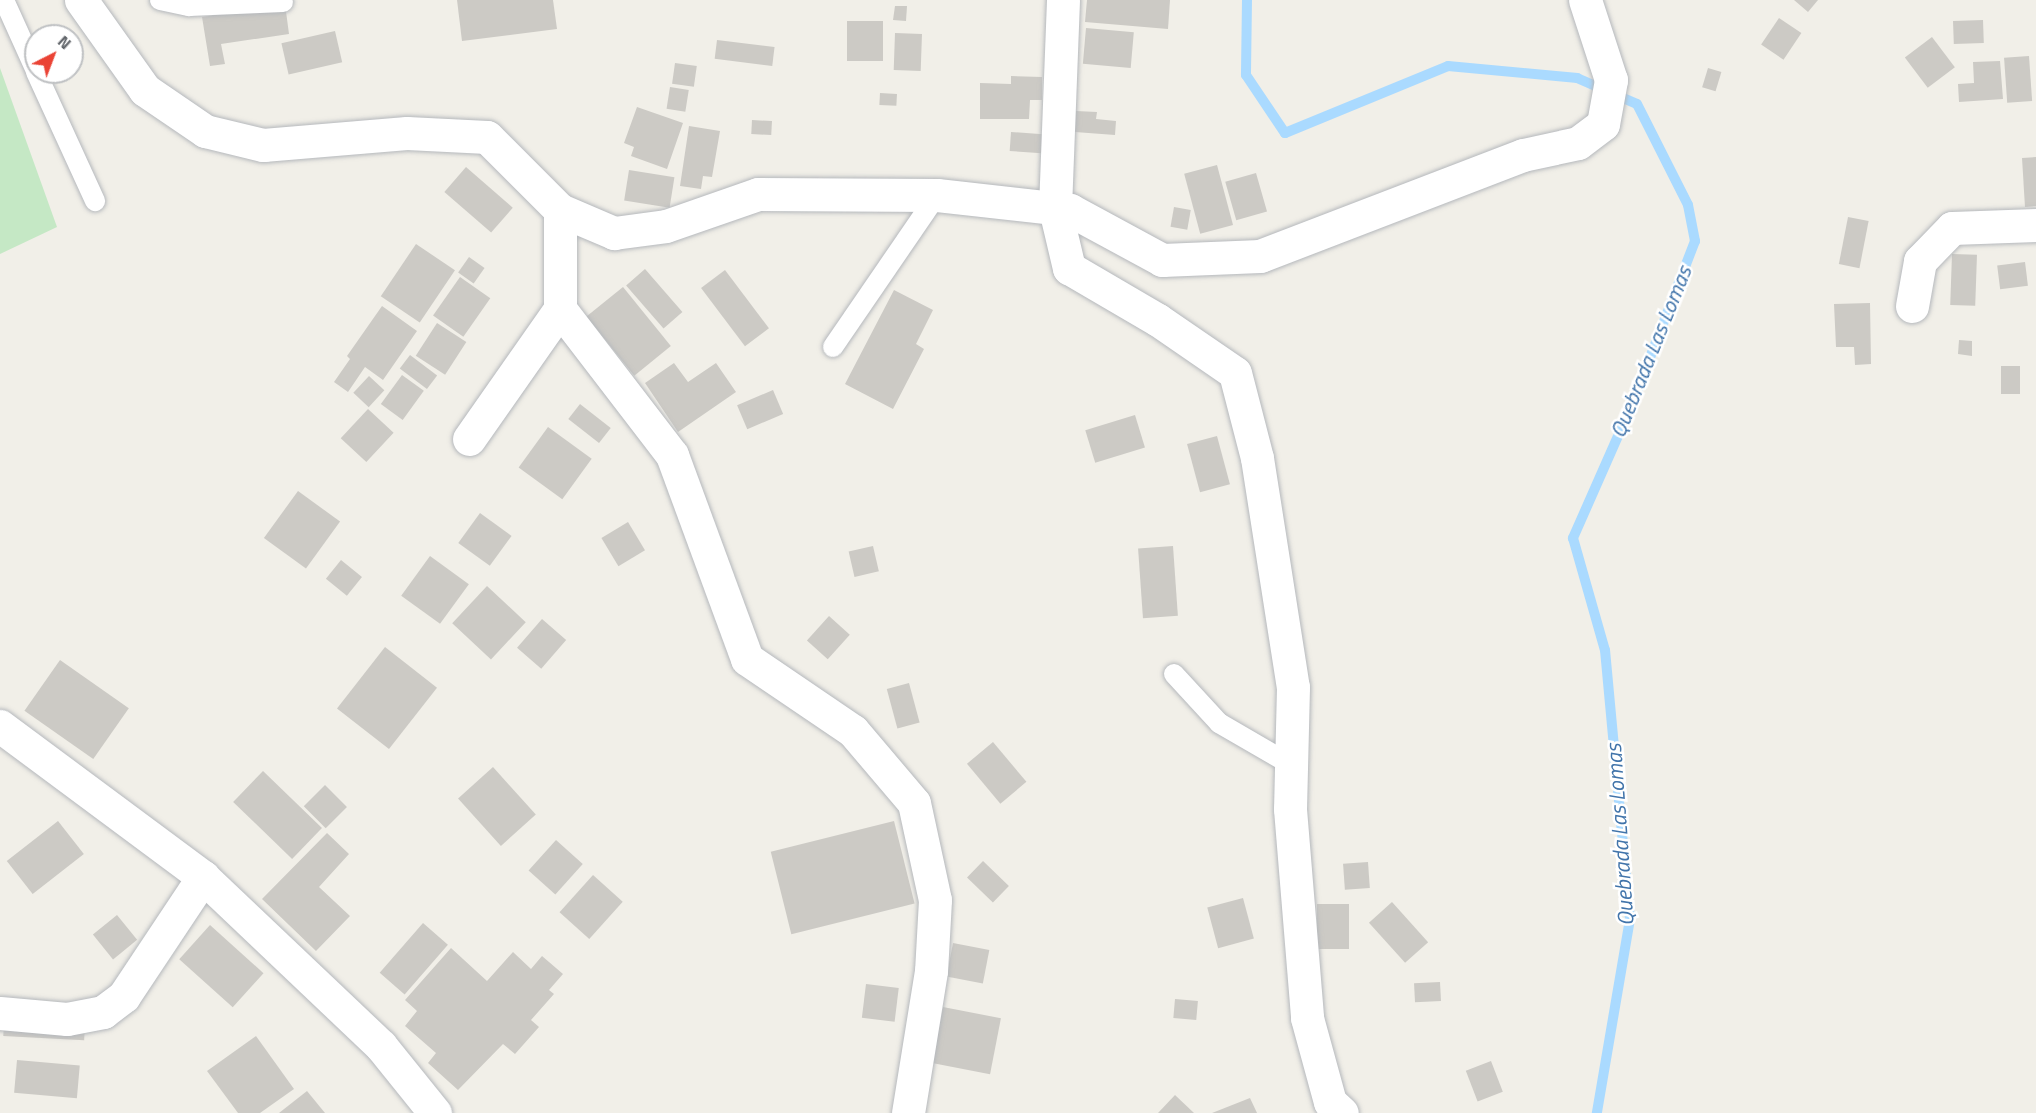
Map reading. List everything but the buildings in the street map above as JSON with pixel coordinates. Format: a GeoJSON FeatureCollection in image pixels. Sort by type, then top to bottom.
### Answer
{"type":"FeatureCollection","features":[{"type":"Feature","properties":{"kind":"street"},"geometry":{"type":"LineString","coordinates":[[81,0],[145,90],[205,131],[263,145],[407,133],[487,137],[560,210],[614,233],[666,226],[758,194],[937,195],[1070,210],[1162,260],[1260,256],[1522,155],[1578,143],[1603,124],[1611,80],[1585,0]]}},
{"type":"Feature","properties":{"kind":"street"},"geometry":{"type":"LineString","coordinates":[[1063,0],[1055,208],[1069,268],[1158,320],[1234,373],[1257,458],[1293,687],[1288,763],[1307,1018],[1330,1102],[1342,1113]]}},
{"type":"Feature","properties":{"kind":"street"},"geometry":{"type":"LineString","coordinates":[[469,439],[560,309],[560,210]]}},
{"type":"Feature","properties":{"kind":"street"},"geometry":{"type":"LineString","coordinates":[[1912,306],[1920,261],[1952,228],[2036,225]]}},
{"type":"Feature","properties":{"kind":"street"},"geometry":{"type":"LineString","coordinates":[[560,309],[672,455],[747,659],[853,731],[914,803],[935,900],[931,971],[908,1113]]}},
{"type":"Feature","properties":{"kind":"street"},"geometry":{"type":"LineString","coordinates":[[0,726],[203,877],[381,1046],[435,1113]]}},
{"type":"Feature","properties":{"kind":"street"},"geometry":{"type":"LineString","coordinates":[[0,1013],[68,1019],[103,1012],[124,996],[203,877]]}},
{"type":"Feature","properties":{"kind":"lane"},"geometry":{"type":"LineString","coordinates":[[4,0],[24,45]]}},
{"type":"Feature","properties":{"kind":"lane"},"geometry":{"type":"LineString","coordinates":[[160,0],[189,6],[283,2]]}},
{"type":"Feature","properties":{"kind":"lane"},"geometry":{"type":"LineString","coordinates":[[41,84],[95,201]]}},
{"type":"Feature","properties":{"kind":"lane"},"geometry":{"type":"LineString","coordinates":[[833,347],[937,195]]}},
{"type":"Feature","properties":{"kind":"lane"},"geometry":{"type":"LineString","coordinates":[[1174,674],[1219,723],[1288,763]]}},
{"type":"Feature","properties":{"kind":"green space"},"geometry":{"type":"Polygon","coordinates":[[[0,68],[57,227],[0,254],[0,68]]]}},
{"type":"Feature","properties":{"kind":"waterway","name":"Quebrada Las Lomas"},"geometry":{"type":"LineString","coordinates":[[1247,0],[1246,75],[1285,133],[1448,66],[1577,78],[1637,104],[1688,205],[1695,241],[1633,402],[1573,538],[1605,650],[1630,919],[1597,1113]]}}]}
